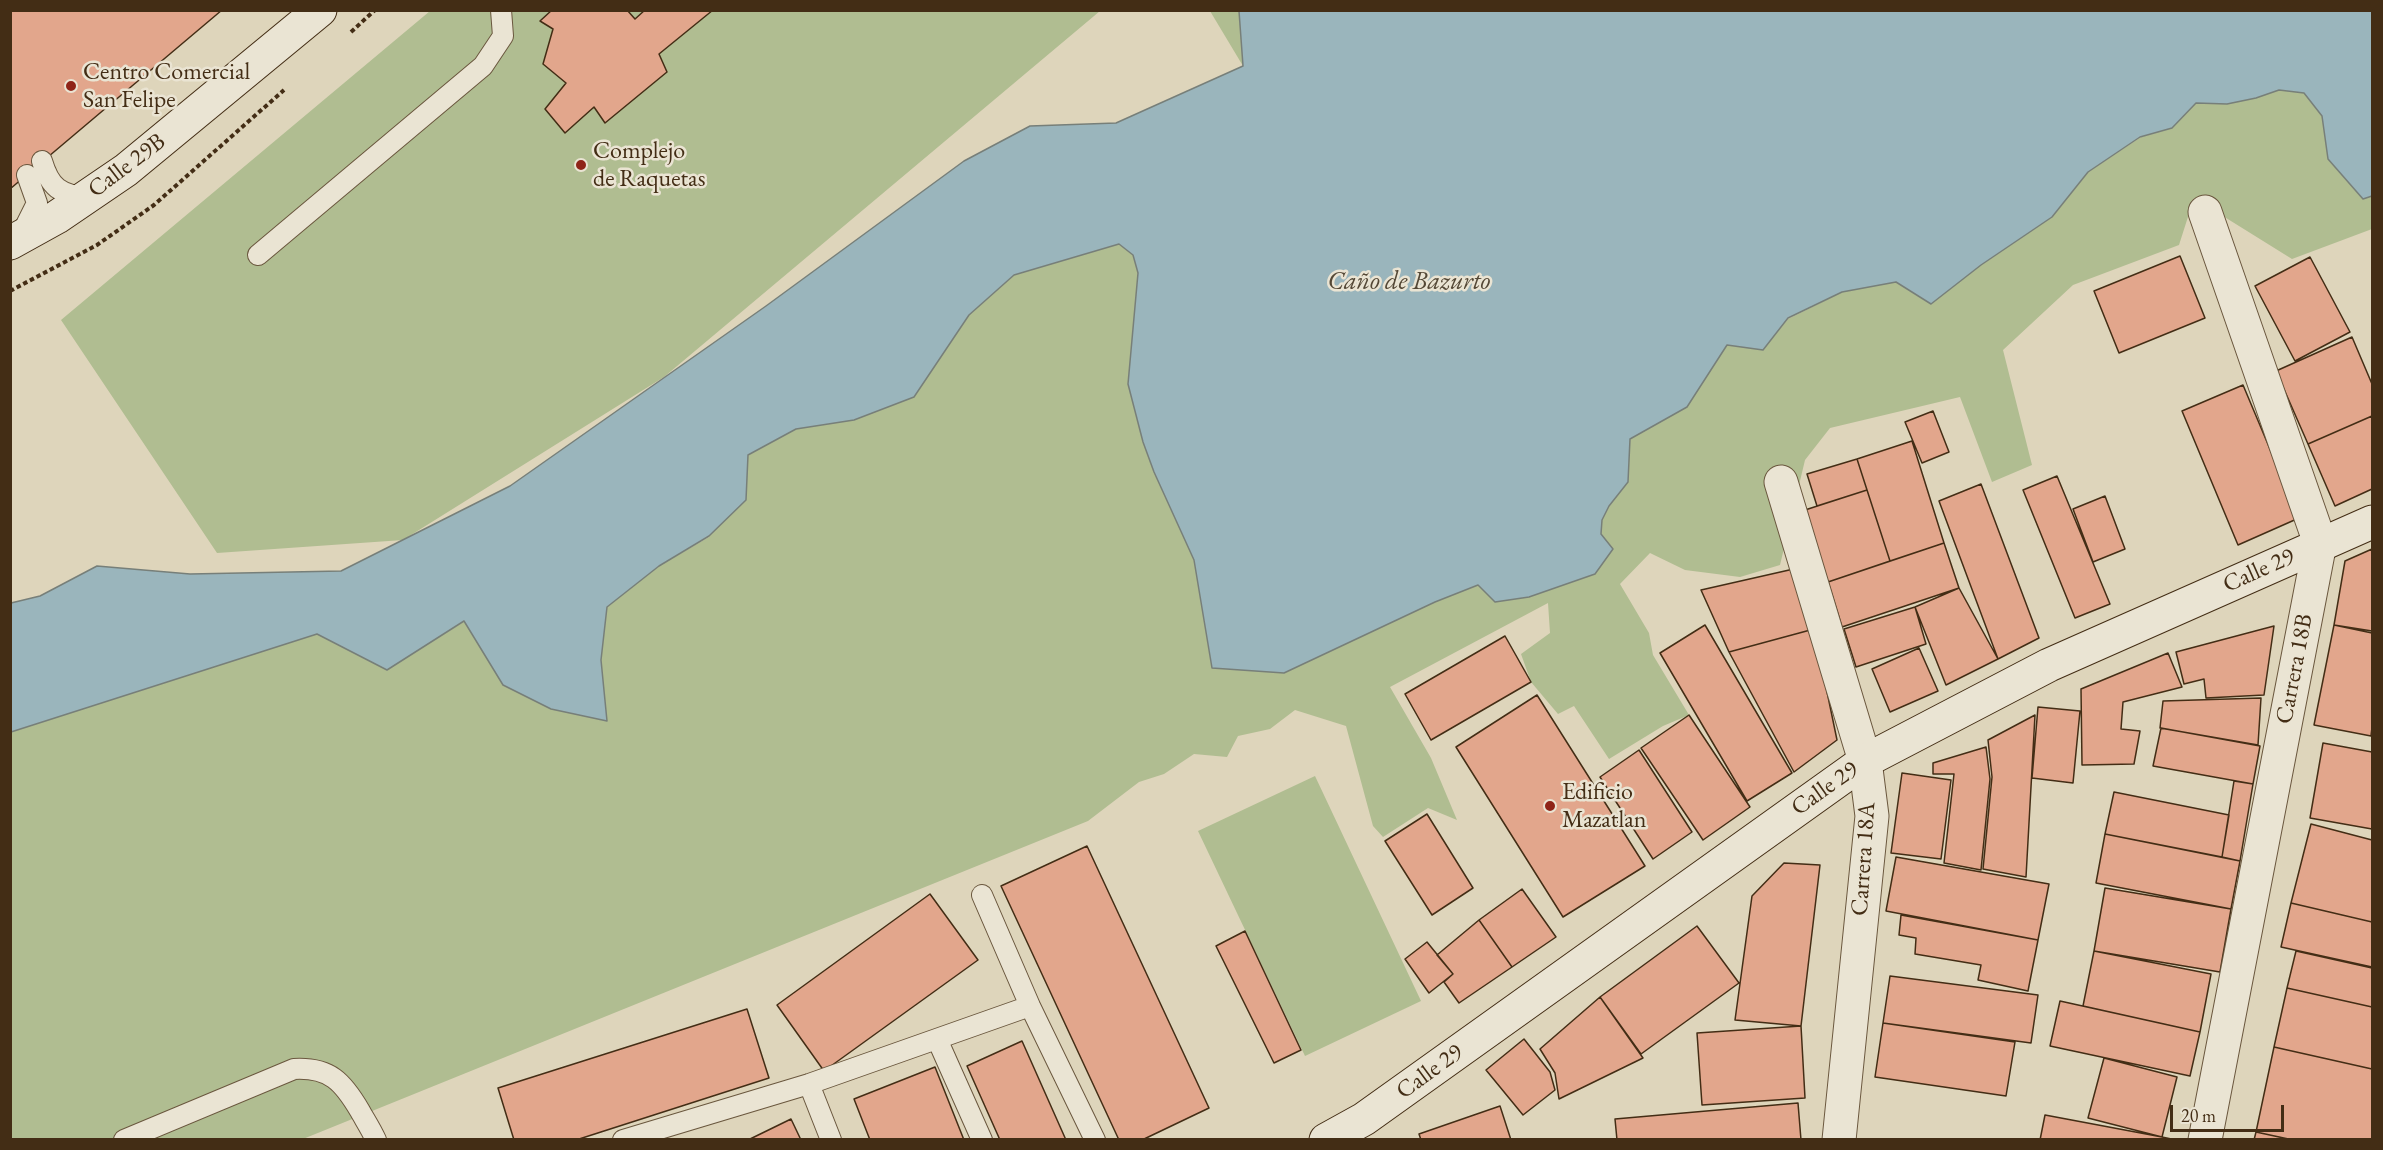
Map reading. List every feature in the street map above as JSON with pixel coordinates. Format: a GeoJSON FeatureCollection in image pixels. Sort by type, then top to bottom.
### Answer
{"type":"FeatureCollection","features":[{"type":"Feature","properties":{"kind":"street","name":"Calle 29B"},"geometry":{"type":"LineString","coordinates":[[15,240],[87,198],[126,170],[320,10]]}},
{"type":"Feature","properties":{"kind":"street"},"geometry":{"type":"LineString","coordinates":[[2205,212],[2320,543]]}},
{"type":"Feature","properties":{"kind":"street","name":"Carrera 18A"},"geometry":{"type":"LineString","coordinates":[[1781,482],[1865,761],[1872,816],[1839,1140]]}},
{"type":"Feature","properties":{"kind":"street","name":"Calle 29"},"geometry":{"type":"LineString","coordinates":[[1326,1140],[1364,1119],[1865,761],[2049,665],[2320,543],[2373,522]]}},
{"type":"Feature","properties":{"kind":"street","name":"Carrera 18B"},"geometry":{"type":"LineString","coordinates":[[2205,1140],[2320,543]]}},
{"type":"Feature","properties":{"kind":"lane"},"geometry":{"type":"LineString","coordinates":[[258,255],[483,66],[503,36],[501,10]]}},
{"type":"Feature","properties":{"kind":"lane"},"geometry":{"type":"LineString","coordinates":[[42,162],[47,177],[59,191],[69,196],[87,198]]}},
{"type":"Feature","properties":{"kind":"lane"},"geometry":{"type":"LineString","coordinates":[[15,240],[37,203],[27,175]]}},
{"type":"Feature","properties":{"kind":"lane"},"geometry":{"type":"LineString","coordinates":[[982,895],[1030,1006],[1095,1140]]}},
{"type":"Feature","properties":{"kind":"lane"},"geometry":{"type":"LineString","coordinates":[[623,1140],[809,1084],[1030,1006]]}},
{"type":"Feature","properties":{"kind":"lane"},"geometry":{"type":"LineString","coordinates":[[937,1039],[982,1140]]}},
{"type":"Feature","properties":{"kind":"lane"},"geometry":{"type":"LineString","coordinates":[[124,1140],[294,1069],[308,1068],[322,1071],[345,1086],[376,1140]]}},
{"type":"Feature","properties":{"kind":"lane"},"geometry":{"type":"LineString","coordinates":[[809,1084],[831,1140]]}},
{"type":"Feature","properties":{"kind":"green space","name":"Complejo de Raquetas"},"geometry":{"type":"Polygon","coordinates":[[[430,11],[1100,11],[664,377],[403,540],[217,553],[61,320],[430,11]]]}},
{"type":"Feature","properties":{"kind":"green space"},"geometry":{"type":"Polygon","coordinates":[[[1210,11],[1239,11],[1243,66],[1210,11]]]}},
{"type":"Feature","properties":{"kind":"green space"},"geometry":{"type":"Polygon","coordinates":[[[2279,90],[2304,93],[2322,116],[2328,159],[2363,199],[2372,196],[2372,229],[2292,259],[2194,198],[2179,245],[2073,285],[2003,350],[2032,465],[1992,482],[1960,397],[1830,428],[1805,460],[1780,565],[1740,577],[1685,570],[1650,553],[1620,584],[1649,633],[1653,655],[1689,715],[1663,726],[1609,759],[1574,706],[1558,714],[1531,682],[1521,654],[1550,633],[1548,603],[1390,687],[1431,758],[1457,820],[1428,808],[1383,837],[1373,826],[1346,726],[1295,710],[1270,729],[1238,736],[1227,757],[1194,754],[1164,774],[1139,782],[1088,821],[303,1139],[11,1139],[10,732],[317,634],[387,669],[465,621],[504,685],[607,721],[601,660],[607,607],[659,566],[709,537],[748,455],[796,429],[854,420],[914,397],[969,315],[1014,275],[1119,244],[1133,255],[1138,273],[1128,384],[1143,442],[1154,472],[1194,559],[1212,668],[1435,602],[1478,585],[1495,602],[1529,597],[1601,534],[1602,520],[1609,506],[1628,482],[1630,439],[1686,407],[1727,345],[1763,350],[1788,319],[1842,292],[1896,282],[1931,304],[1981,265],[2052,217],[2088,172],[2141,137],[2172,128],[2196,103],[2238,101],[2279,90]]]}},
{"type":"Feature","properties":{"kind":"green space"},"geometry":{"type":"Polygon","coordinates":[[[1315,776],[1421,1001],[1305,1056],[1198,831],[1315,776]]]}},
{"type":"Feature","properties":{"kind":"water","name":"Caño de Bazurto"},"geometry":{"type":"Polygon","coordinates":[[[1239,11],[2372,11],[2372,196],[2363,199],[2328,159],[2322,116],[2304,93],[2279,90],[2227,104],[2196,103],[2172,128],[2140,137],[2088,172],[2052,217],[1981,265],[1931,304],[1896,282],[1842,292],[1788,318],[1763,350],[1727,345],[1687,407],[1630,439],[1628,482],[1609,506],[1602,520],[1601,534],[1613,549],[1595,574],[1529,597],[1495,602],[1478,585],[1435,602],[1284,673],[1212,668],[1194,560],[1154,472],[1143,442],[1128,384],[1138,273],[1133,255],[1119,244],[1014,275],[969,315],[914,397],[854,420],[796,429],[748,455],[746,500],[709,536],[659,566],[607,607],[601,660],[607,721],[551,709],[503,685],[464,621],[387,670],[317,634],[11,732],[11,603],[40,596],[97,566],[190,574],[341,571],[510,486],[766,306],[964,161],[1030,126],[1116,123],[1243,66],[1239,11]]]}},
{"type":"Feature","properties":{"kind":"building","name":"Centro Comercial San Felipe"},"geometry":{"type":"Polygon","coordinates":[[[10,10],[222,10],[10,189],[10,10]]]}},
{"type":"Feature","properties":{"kind":"building"},"geometry":{"type":"Polygon","coordinates":[[[552,10],[627,10],[635,19],[645,10],[713,10],[659,54],[667,72],[605,123],[594,107],[565,133],[545,109],[566,83],[543,64],[553,29],[540,21],[552,10]]]}},
{"type":"Feature","properties":{"kind":"building"},"geometry":{"type":"Polygon","coordinates":[[[2180,256],[2205,318],[2119,353],[2094,291],[2180,256]]]}},
{"type":"Feature","properties":{"kind":"building"},"geometry":{"type":"Polygon","coordinates":[[[2310,257],[2350,332],[2295,361],[2255,286],[2310,257]]]}},
{"type":"Feature","properties":{"kind":"building"},"geometry":{"type":"Polygon","coordinates":[[[2352,337],[2372,384],[2372,416],[2308,444],[2276,371],[2352,337]]]}},
{"type":"Feature","properties":{"kind":"building"},"geometry":{"type":"Polygon","coordinates":[[[2243,385],[2299,518],[2238,545],[2182,411],[2243,385]]]}},
{"type":"Feature","properties":{"kind":"building"},"geometry":{"type":"Polygon","coordinates":[[[1933,411],[1949,452],[1922,463],[1905,422],[1933,411]]]}},
{"type":"Feature","properties":{"kind":"building"},"geometry":{"type":"Polygon","coordinates":[[[2372,416],[2372,489],[2335,506],[2308,444],[2372,416]]]}},
{"type":"Feature","properties":{"kind":"building"},"geometry":{"type":"Polygon","coordinates":[[[1912,441],[1944,543],[1890,561],[1857,459],[1912,441]]]}},
{"type":"Feature","properties":{"kind":"building"},"geometry":{"type":"Polygon","coordinates":[[[1857,459],[1867,490],[1817,506],[1807,474],[1857,459]]]}},
{"type":"Feature","properties":{"kind":"building"},"geometry":{"type":"Polygon","coordinates":[[[2057,476],[2110,604],[2075,618],[2023,490],[2057,476]]]}},
{"type":"Feature","properties":{"kind":"building"},"geometry":{"type":"Polygon","coordinates":[[[1981,484],[2039,638],[1998,659],[1939,501],[1981,484]]]}},
{"type":"Feature","properties":{"kind":"building"},"geometry":{"type":"Polygon","coordinates":[[[1867,490],[1890,561],[1828,582],[1805,510],[1867,490]]]}},
{"type":"Feature","properties":{"kind":"building"},"geometry":{"type":"Polygon","coordinates":[[[2105,496],[2125,549],[2093,562],[2073,509],[2105,496]]]}},
{"type":"Feature","properties":{"kind":"building"},"geometry":{"type":"Polygon","coordinates":[[[1944,543],[1959,588],[1842,627],[1828,582],[1944,543]]]}},
{"type":"Feature","properties":{"kind":"building"},"geometry":{"type":"Polygon","coordinates":[[[2372,549],[2372,631],[2334,625],[2345,561],[2372,549]]]}},
{"type":"Feature","properties":{"kind":"building"},"geometry":{"type":"Polygon","coordinates":[[[1798,568],[1814,629],[1729,652],[1701,590],[1798,568]]]}},
{"type":"Feature","properties":{"kind":"building"},"geometry":{"type":"Polygon","coordinates":[[[1959,588],[1998,659],[1946,685],[1915,607],[1959,588]]]}},
{"type":"Feature","properties":{"kind":"building"},"geometry":{"type":"Polygon","coordinates":[[[1915,607],[1926,644],[1856,667],[1844,629],[1915,607]]]}},
{"type":"Feature","properties":{"kind":"building"},"geometry":{"type":"Polygon","coordinates":[[[1705,625],[1792,773],[1747,801],[1660,653],[1705,625]]]}},
{"type":"Feature","properties":{"kind":"building"},"geometry":{"type":"Polygon","coordinates":[[[2334,625],[2372,633],[2371,736],[2314,725],[2334,625]]]}},
{"type":"Feature","properties":{"kind":"building"},"geometry":{"type":"Polygon","coordinates":[[[2274,626],[2264,695],[2206,698],[2204,679],[2184,684],[2176,652],[2274,626]]]}},
{"type":"Feature","properties":{"kind":"building"},"geometry":{"type":"Polygon","coordinates":[[[1814,629],[1837,740],[1794,772],[1729,652],[1814,629]]]}},
{"type":"Feature","properties":{"kind":"building"},"geometry":{"type":"Polygon","coordinates":[[[1505,636],[1531,682],[1431,740],[1405,694],[1505,636]]]}},
{"type":"Feature","properties":{"kind":"building"},"geometry":{"type":"Polygon","coordinates":[[[1919,648],[1938,691],[1890,712],[1872,669],[1919,648]]]}},
{"type":"Feature","properties":{"kind":"building"},"geometry":{"type":"Polygon","coordinates":[[[2168,653],[2182,687],[2123,702],[2121,729],[2140,731],[2134,764],[2082,765],[2081,689],[2168,653]]]}},
{"type":"Feature","properties":{"kind":"building","name":"Edificio Mazatlan"},"geometry":{"type":"Polygon","coordinates":[[[1537,695],[1645,866],[1563,917],[1456,747],[1537,695]]]}},
{"type":"Feature","properties":{"kind":"building"},"geometry":{"type":"Polygon","coordinates":[[[2261,698],[2258,745],[2160,728],[2163,701],[2261,698]]]}},
{"type":"Feature","properties":{"kind":"building"},"geometry":{"type":"Polygon","coordinates":[[[2038,707],[2080,711],[2073,783],[2032,778],[2038,707]]]}},
{"type":"Feature","properties":{"kind":"building"},"geometry":{"type":"Polygon","coordinates":[[[1689,715],[1750,807],[1703,840],[1641,748],[1689,715]]]}},
{"type":"Feature","properties":{"kind":"building"},"geometry":{"type":"Polygon","coordinates":[[[2035,715],[2026,877],[1983,869],[1992,777],[1988,740],[2035,715]]]}},
{"type":"Feature","properties":{"kind":"building"},"geometry":{"type":"Polygon","coordinates":[[[2161,728],[2260,746],[2253,784],[2153,766],[2161,728]]]}},
{"type":"Feature","properties":{"kind":"building"},"geometry":{"type":"Polygon","coordinates":[[[2323,743],[2372,752],[2372,829],[2310,818],[2323,743]]]}},
{"type":"Feature","properties":{"kind":"building"},"geometry":{"type":"Polygon","coordinates":[[[1986,747],[1990,779],[1981,870],[1944,863],[1954,774],[1933,774],[1933,763],[1986,747]]]}},
{"type":"Feature","properties":{"kind":"building"},"geometry":{"type":"Polygon","coordinates":[[[1639,750],[1692,832],[1653,859],[1600,777],[1639,750]]]}},
{"type":"Feature","properties":{"kind":"building"},"geometry":{"type":"Polygon","coordinates":[[[1902,773],[1951,780],[1941,859],[1891,853],[1902,773]]]}},
{"type":"Feature","properties":{"kind":"building"},"geometry":{"type":"Polygon","coordinates":[[[2234,781],[2253,784],[2240,861],[2222,857],[2234,781]]]}},
{"type":"Feature","properties":{"kind":"building"},"geometry":{"type":"Polygon","coordinates":[[[2114,792],[2229,815],[2222,857],[2105,834],[2114,792]]]}},
{"type":"Feature","properties":{"kind":"building"},"geometry":{"type":"Polygon","coordinates":[[[1427,814],[1473,888],[1432,915],[1385,841],[1427,814]]]}},
{"type":"Feature","properties":{"kind":"building"},"geometry":{"type":"Polygon","coordinates":[[[2311,824],[2372,840],[2372,922],[2291,903],[2311,824]]]}},
{"type":"Feature","properties":{"kind":"building"},"geometry":{"type":"Polygon","coordinates":[[[2105,834],[2240,861],[2231,909],[2096,883],[2105,834]]]}},
{"type":"Feature","properties":{"kind":"building"},"geometry":{"type":"Polygon","coordinates":[[[1087,846],[1209,1108],[1142,1140],[1119,1140],[1001,886],[1087,846]]]}},
{"type":"Feature","properties":{"kind":"building"},"geometry":{"type":"Polygon","coordinates":[[[1896,857],[2049,884],[2038,940],[1886,911],[1896,857]]]}},
{"type":"Feature","properties":{"kind":"building"},"geometry":{"type":"Polygon","coordinates":[[[1784,863],[1820,865],[1801,1026],[1735,1020],[1752,896],[1784,863]]]}},
{"type":"Feature","properties":{"kind":"building"},"geometry":{"type":"Polygon","coordinates":[[[2105,888],[2231,909],[2220,972],[2094,951],[2105,888]]]}},
{"type":"Feature","properties":{"kind":"building"},"geometry":{"type":"Polygon","coordinates":[[[1522,889],[1556,937],[1512,967],[1479,920],[1522,889]]]}},
{"type":"Feature","properties":{"kind":"building"},"geometry":{"type":"Polygon","coordinates":[[[930,894],[978,960],[824,1071],[777,1005],[930,894]]]}},
{"type":"Feature","properties":{"kind":"building"},"geometry":{"type":"Polygon","coordinates":[[[2291,903],[2372,922],[2372,967],[2281,947],[2291,903]]]}},
{"type":"Feature","properties":{"kind":"building"},"geometry":{"type":"Polygon","coordinates":[[[1901,915],[2038,940],[2028,991],[1978,980],[1981,965],[1915,954],[1916,938],[1899,935],[1901,915]]]}},
{"type":"Feature","properties":{"kind":"building"},"geometry":{"type":"Polygon","coordinates":[[[1479,920],[1512,967],[1459,1003],[1444,982],[1453,974],[1437,955],[1479,920]]]}},
{"type":"Feature","properties":{"kind":"building"},"geometry":{"type":"Polygon","coordinates":[[[1697,926],[1739,983],[1641,1054],[1600,997],[1697,926]]]}},
{"type":"Feature","properties":{"kind":"building"},"geometry":{"type":"Polygon","coordinates":[[[1245,931],[1301,1050],[1274,1063],[1216,946],[1245,931]]]}},
{"type":"Feature","properties":{"kind":"building"},"geometry":{"type":"Polygon","coordinates":[[[1427,942],[1453,974],[1429,993],[1405,959],[1427,942]]]}},
{"type":"Feature","properties":{"kind":"building"},"geometry":{"type":"Polygon","coordinates":[[[2094,951],[2211,974],[2200,1032],[2083,1006],[2094,951]]]}},
{"type":"Feature","properties":{"kind":"building"},"geometry":{"type":"Polygon","coordinates":[[[2296,951],[2372,968],[2372,1007],[2287,988],[2296,951]]]}},
{"type":"Feature","properties":{"kind":"building"},"geometry":{"type":"Polygon","coordinates":[[[1890,976],[2038,995],[2031,1043],[1883,1023],[1890,976]]]}},
{"type":"Feature","properties":{"kind":"building"},"geometry":{"type":"Polygon","coordinates":[[[2287,988],[2372,1007],[2372,1069],[2274,1047],[2287,988]]]}},
{"type":"Feature","properties":{"kind":"building"},"geometry":{"type":"Polygon","coordinates":[[[1600,997],[1643,1058],[1559,1099],[1555,1073],[1540,1049],[1600,997]]]}},
{"type":"Feature","properties":{"kind":"building"},"geometry":{"type":"Polygon","coordinates":[[[2060,1001],[2200,1032],[2190,1076],[2050,1046],[2060,1001]]]}},
{"type":"Feature","properties":{"kind":"building"},"geometry":{"type":"Polygon","coordinates":[[[747,1009],[769,1078],[576,1140],[514,1140],[498,1088],[747,1009]]]}},
{"type":"Feature","properties":{"kind":"building"},"geometry":{"type":"Polygon","coordinates":[[[1883,1023],[2015,1042],[2006,1096],[1875,1077],[1883,1023]]]}},
{"type":"Feature","properties":{"kind":"building"},"geometry":{"type":"Polygon","coordinates":[[[1801,1026],[1805,1098],[1702,1105],[1697,1033],[1801,1026]]]}},
{"type":"Feature","properties":{"kind":"building"},"geometry":{"type":"Polygon","coordinates":[[[1524,1039],[1550,1072],[1555,1090],[1523,1115],[1486,1070],[1524,1039]]]}},
{"type":"Feature","properties":{"kind":"building"},"geometry":{"type":"Polygon","coordinates":[[[1022,1041],[1066,1140],[1000,1140],[967,1066],[1022,1041]]]}},
{"type":"Feature","properties":{"kind":"building"},"geometry":{"type":"Polygon","coordinates":[[[2274,1047],[2372,1069],[2372,1140],[2293,1140],[2256,1132],[2274,1047]]]}},
{"type":"Feature","properties":{"kind":"building"},"geometry":{"type":"Polygon","coordinates":[[[2104,1058],[2177,1077],[2162,1137],[2088,1118],[2104,1058]]]}},
{"type":"Feature","properties":{"kind":"building"},"geometry":{"type":"Polygon","coordinates":[[[935,1067],[964,1140],[870,1140],[854,1099],[935,1067]]]}},
{"type":"Feature","properties":{"kind":"building"},"geometry":{"type":"Polygon","coordinates":[[[1798,1103],[1801,1140],[1617,1140],[1615,1119],[1798,1103]]]}},
{"type":"Feature","properties":{"kind":"building"},"geometry":{"type":"Polygon","coordinates":[[[1500,1106],[1511,1140],[1421,1140],[1419,1134],[1500,1106]]]}},
{"type":"Feature","properties":{"kind":"building"},"geometry":{"type":"Polygon","coordinates":[[[2045,1115],[2162,1137],[2176,1140],[2040,1140],[2045,1115]]]}},
{"type":"Feature","properties":{"kind":"building"},"geometry":{"type":"Polygon","coordinates":[[[791,1119],[801,1140],[748,1140],[791,1119]]]}},
{"type":"Feature","properties":{"kind":"building"},"geometry":{"type":"Polygon","coordinates":[[[2256,1132],[2293,1140],[2254,1140],[2256,1132]]]}},
{"type":"Feature","properties":{"kind":"place","name":"Centro Comercial San Felipe"},"geometry":{"type":"Point","coordinates":[71,86]}},
{"type":"Feature","properties":{"kind":"place","name":"Complejo de Raquetas"},"geometry":{"type":"Point","coordinates":[581,165]}},
{"type":"Feature","properties":{"kind":"place","name":"Edificio Mazatlan"},"geometry":{"type":"Point","coordinates":[1550,806]}}]}
